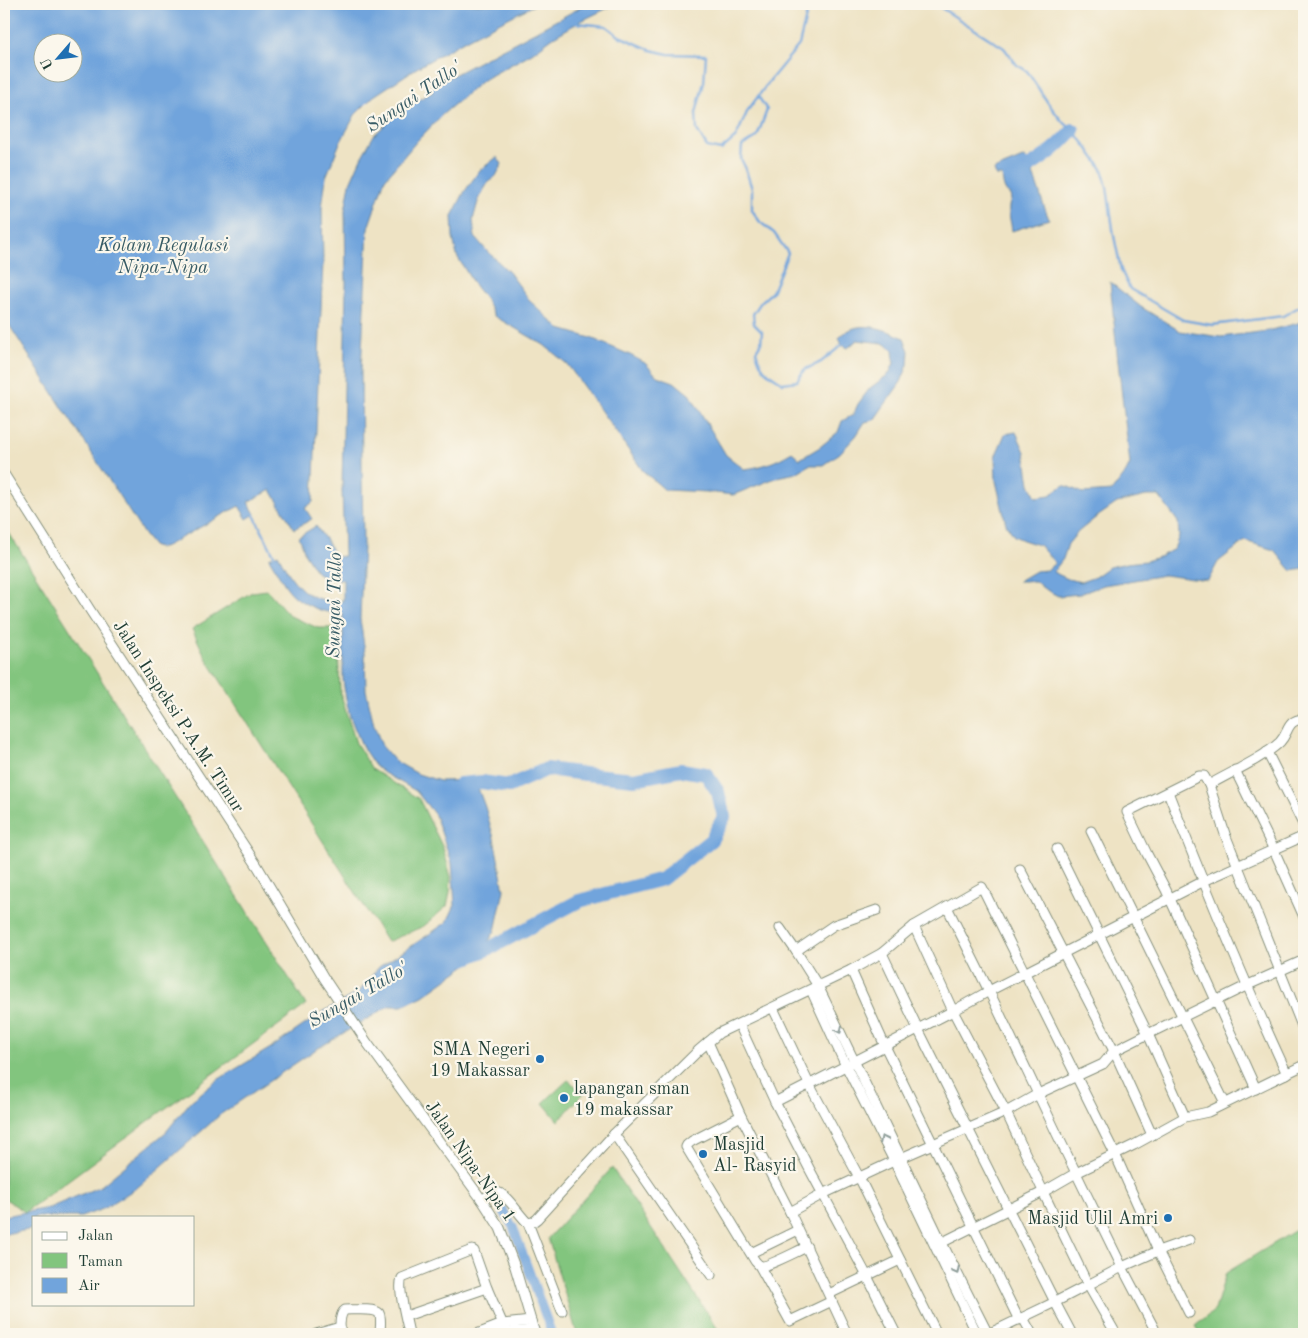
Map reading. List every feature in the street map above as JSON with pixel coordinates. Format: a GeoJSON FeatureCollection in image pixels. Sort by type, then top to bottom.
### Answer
{"type":"FeatureCollection","features":[{"type":"Feature","properties":{"kind":"street","name":"Jalan Inspeksi P.A.M. Timur"},"geometry":{"type":"LineString","coordinates":[[4,474],[90,610],[258,867],[324,978],[368,1044]]}},
{"type":"Feature","properties":{"kind":"street"},"geometry":{"type":"LineString","coordinates":[[1209,785],[1267,752],[1281,740],[1291,724],[1296,720],[1304,720]]}},
{"type":"Feature","properties":{"kind":"street"},"geometry":{"type":"LineString","coordinates":[[1267,752],[1304,826]]}},
{"type":"Feature","properties":{"kind":"street"},"geometry":{"type":"LineString","coordinates":[[1235,770],[1304,917]]}},
{"type":"Feature","properties":{"kind":"street"},"geometry":{"type":"LineString","coordinates":[[1256,1089],[1170,898],[1127,812],[1201,775],[1204,776],[1304,1031]]}},
{"type":"Feature","properties":{"kind":"street"},"geometry":{"type":"LineString","coordinates":[[1168,792],[1204,882],[1287,1074]]}},
{"type":"Feature","properties":{"kind":"street"},"geometry":{"type":"LineString","coordinates":[[1091,831],[1225,1104]]}},
{"type":"Feature","properties":{"kind":"street"},"geometry":{"type":"LineString","coordinates":[[775,1102],[954,1012],[989,991],[1170,898],[1304,836]]}},
{"type":"Feature","properties":{"kind":"street"},"geometry":{"type":"LineString","coordinates":[[1057,850],[1148,1034],[1186,1117]]}},
{"type":"Feature","properties":{"kind":"street"},"geometry":{"type":"LineString","coordinates":[[1020,869],[1114,1051],[1152,1135]]}},
{"type":"Feature","properties":{"kind":"street"},"geometry":{"type":"LineString","coordinates":[[528,1223],[537,1219],[614,1134],[708,1042],[739,1024],[882,953],[914,926],[982,887],[1115,1154],[1158,1251],[1189,1313]]}},
{"type":"Feature","properties":{"kind":"street"},"geometry":{"type":"LineString","coordinates":[[948,907],[1122,1267],[1154,1328]]}},
{"type":"Feature","properties":{"kind":"street"},"geometry":{"type":"LineString","coordinates":[[796,951],[834,924],[877,910]]}},
{"type":"Feature","properties":{"kind":"street"},"geometry":{"type":"LineString","coordinates":[[914,926],[954,1012],[1006,1112],[1042,1191],[1088,1284],[1116,1334]]}},
{"type":"Feature","properties":{"kind":"street"},"geometry":{"type":"LineString","coordinates":[[780,928],[796,951],[898,1159],[977,1334]]}},
{"type":"Feature","properties":{"kind":"street"},"geometry":{"type":"LineString","coordinates":[[882,953],[1008,1210],[1072,1334]]}},
{"type":"Feature","properties":{"kind":"street"},"geometry":{"type":"LineString","coordinates":[[790,1212],[859,1177],[1006,1112],[1038,1094],[1103,1064],[1114,1051],[1248,985],[1304,960]]}},
{"type":"Feature","properties":{"kind":"street"},"geometry":{"type":"LineString","coordinates":[[851,970],[932,1144],[1021,1319],[1032,1334]]}},
{"type":"Feature","properties":{"kind":"street"},"geometry":{"type":"LineString","coordinates":[[773,1008],[809,1084],[859,1177],[937,1334]]}},
{"type":"Feature","properties":{"kind":"street"},"geometry":{"type":"LineString","coordinates":[[739,1024],[775,1102],[868,1276],[896,1334]]}},
{"type":"Feature","properties":{"kind":"street"},"geometry":{"type":"LineString","coordinates":[[708,1042],[740,1116],[790,1212],[847,1334]]}},
{"type":"Feature","properties":{"kind":"street","name":"Jalan Nipa-Nipa 1"},"geometry":{"type":"LineString","coordinates":[[368,1044],[482,1200],[500,1228],[534,1328]]}},
{"type":"Feature","properties":{"kind":"street"},"geometry":{"type":"LineString","coordinates":[[938,1244],[1008,1210],[1076,1172],[1186,1117],[1208,1112],[1304,1065]]}},
{"type":"Feature","properties":{"kind":"street"},"geometry":{"type":"LineString","coordinates":[[740,1116],[686,1146],[759,1265],[790,1321],[868,1276],[900,1260]]}},
{"type":"Feature","properties":{"kind":"street"},"geometry":{"type":"LineString","coordinates":[[614,1134],[711,1275]]}},
{"type":"Feature","properties":{"kind":"street"},"geometry":{"type":"LineString","coordinates":[[482,1200],[489,1195],[497,1192],[500,1193],[508,1199],[528,1223],[562,1311]]}},
{"type":"Feature","properties":{"kind":"street"},"geometry":{"type":"LineString","coordinates":[[751,1253],[798,1230]]}},
{"type":"Feature","properties":{"kind":"street"},"geometry":{"type":"LineString","coordinates":[[938,1244],[988,1334],[1122,1267],[1189,1240]]}},
{"type":"Feature","properties":{"kind":"street"},"geometry":{"type":"LineString","coordinates":[[759,1265],[763,1266],[777,1261],[806,1247]]}},
{"type":"Feature","properties":{"kind":"street"},"geometry":{"type":"LineString","coordinates":[[409,1334],[400,1289],[402,1278],[470,1250],[474,1252],[503,1331]]}},
{"type":"Feature","properties":{"kind":"street"},"geometry":{"type":"LineString","coordinates":[[406,1316],[487,1288]]}},
{"type":"Feature","properties":{"kind":"street"},"geometry":{"type":"LineString","coordinates":[[316,1334],[340,1331],[343,1311],[372,1310],[380,1315],[380,1334]]}},
{"type":"Feature","properties":{"kind":"street"},"geometry":{"type":"LineString","coordinates":[[477,1334],[534,1328]]}},
{"type":"Feature","properties":{"kind":"green space"},"geometry":{"type":"Polygon","coordinates":[[[4,525],[306,1005],[25,1212],[4,1198],[4,525]]]}},
{"type":"Feature","properties":{"kind":"green space"},"geometry":{"type":"Polygon","coordinates":[[[267,590],[290,616],[318,628],[337,628],[340,691],[356,743],[372,769],[419,799],[443,848],[451,877],[447,906],[424,926],[387,942],[206,658],[192,629],[252,592],[267,590]]]}},
{"type":"Feature","properties":{"kind":"green space","name":"lapangan sman 19 makassar"},"geometry":{"type":"Polygon","coordinates":[[[568,1080],[584,1093],[558,1121],[543,1103],[568,1080]]]}},
{"type":"Feature","properties":{"kind":"green space"},"geometry":{"type":"Polygon","coordinates":[[[612,1168],[721,1334],[577,1334],[548,1238],[612,1168]]]}},
{"type":"Feature","properties":{"kind":"green space"},"geometry":{"type":"Polygon","coordinates":[[[1304,1225],[1304,1334],[1200,1334],[1195,1326],[1215,1310],[1226,1273],[1304,1225]]]}},
{"type":"Feature","properties":{"kind":"water","name":"Kolam Regulasi Nipa-Nipa"},"geometry":{"type":"Polygon","coordinates":[[[4,4],[536,4],[469,38],[415,69],[374,96],[355,115],[339,145],[326,177],[322,208],[323,262],[313,502],[305,508],[312,519],[294,529],[271,490],[248,502],[255,514],[247,519],[239,506],[159,548],[154,547],[145,536],[4,317],[4,4]]]}},
{"type":"Feature","properties":{"kind":"water"},"geometry":{"type":"Polygon","coordinates":[[[587,4],[616,4],[579,22],[552,38],[532,53],[483,80],[443,114],[416,142],[385,179],[368,228],[361,372],[363,546],[360,619],[365,652],[366,690],[374,725],[382,746],[395,761],[418,774],[440,781],[475,780],[494,838],[504,890],[495,931],[479,956],[423,996],[402,1006],[389,1006],[315,1050],[221,1114],[138,1187],[103,1209],[84,1216],[32,1216],[32,1229],[4,1234],[4,1216],[49,1208],[101,1186],[166,1132],[191,1101],[219,1079],[274,1046],[326,1010],[359,992],[379,967],[447,922],[455,905],[452,863],[435,815],[416,791],[375,766],[363,748],[350,717],[343,680],[343,614],[323,611],[301,601],[288,590],[269,558],[278,554],[294,581],[312,596],[326,600],[343,601],[343,580],[326,577],[317,573],[305,554],[298,537],[316,526],[336,557],[344,556],[342,489],[346,284],[345,211],[350,183],[374,135],[395,116],[433,92],[431,87],[587,4]]]}},
{"type":"Feature","properties":{"kind":"water"},"geometry":{"type":"Polygon","coordinates":[[[497,157],[502,164],[496,176],[488,183],[479,198],[473,220],[475,237],[509,272],[531,302],[560,329],[591,338],[630,355],[645,363],[657,376],[674,382],[690,395],[726,455],[744,469],[769,464],[792,452],[800,459],[820,447],[838,432],[842,421],[853,415],[858,404],[870,388],[889,374],[894,363],[893,350],[883,343],[857,340],[848,348],[842,345],[839,338],[846,332],[854,328],[870,327],[879,328],[904,338],[909,351],[908,365],[901,382],[874,420],[865,422],[856,436],[840,453],[823,465],[809,465],[796,473],[778,477],[733,495],[665,490],[643,471],[567,364],[544,345],[494,316],[486,300],[457,256],[453,238],[452,216],[465,191],[479,171],[497,157]]]}},
{"type":"Feature","properties":{"kind":"water"},"geometry":{"type":"Polygon","coordinates":[[[1025,157],[1049,219],[1012,231],[1009,211],[1010,195],[1005,189],[1002,176],[996,176],[994,170],[1025,157]]]}},
{"type":"Feature","properties":{"kind":"water"},"geometry":{"type":"Polygon","coordinates":[[[1110,282],[1141,307],[1180,331],[1221,337],[1267,331],[1298,323],[1304,319],[1304,569],[1292,571],[1274,550],[1245,541],[1218,562],[1208,581],[1164,575],[1104,585],[1080,594],[1058,596],[1035,581],[1018,581],[1035,571],[1047,570],[1055,563],[1039,545],[1014,536],[1006,524],[996,481],[995,457],[1005,434],[1016,432],[1025,452],[1030,484],[1036,497],[1050,495],[1064,485],[1083,493],[1112,491],[1130,464],[1110,282]],[[1146,496],[1117,503],[1094,519],[1078,532],[1068,544],[1063,559],[1053,572],[1068,579],[1081,582],[1095,577],[1109,567],[1146,561],[1174,549],[1179,536],[1178,522],[1159,496],[1146,496]]]}},
{"type":"Feature","properties":{"kind":"waterway"},"geometry":{"type":"LineString","coordinates":[[576,23],[606,26],[619,36],[651,50],[668,54],[706,55],[704,82],[696,113],[697,130],[707,147],[721,150],[736,137],[748,110],[799,45],[809,4]]}},
{"type":"Feature","properties":{"kind":"waterway"},"geometry":{"type":"LineString","coordinates":[[935,4],[1004,48],[1017,65],[1027,71],[1061,120],[1073,130],[1102,169],[1107,187],[1121,270],[1130,289],[1183,320],[1212,325],[1283,316],[1304,304]]}},
{"type":"Feature","properties":{"kind":"waterway"},"geometry":{"type":"LineString","coordinates":[[758,96],[767,110],[757,137],[742,146],[741,159],[752,189],[752,210],[760,222],[774,233],[788,253],[772,292],[761,302],[753,314],[754,324],[762,332],[761,343],[756,351],[758,358],[765,371],[783,383],[797,381],[804,370],[821,362],[842,345]]}},
{"type":"Feature","properties":{"kind":"waterway"},"geometry":{"type":"LineString","coordinates":[[1030,166],[1053,150],[1073,130]]}},
{"type":"Feature","properties":{"kind":"waterway"},"geometry":{"type":"LineString","coordinates":[[253,513],[275,557]]}},
{"type":"Feature","properties":{"kind":"waterway","name":"Sungai Tallo'"},"geometry":{"type":"LineString","coordinates":[[460,784],[482,782],[509,786],[547,769],[634,779],[681,770],[706,774],[718,792],[724,817],[711,840],[662,879],[579,901],[492,947],[464,959]]}},
{"type":"Feature","properties":{"kind":"waterway"},"geometry":{"type":"LineString","coordinates":[[498,1202],[513,1227],[552,1334]]}},
{"type":"Feature","properties":{"kind":"place","name":"SMA Negeri 19 Makassar"},"geometry":{"type":"Point","coordinates":[540,1059]}},
{"type":"Feature","properties":{"kind":"place","name":"lapangan sman 19 makassar"},"geometry":{"type":"Point","coordinates":[564,1098]}},
{"type":"Feature","properties":{"kind":"place","name":"Masjid Al- Rasyid"},"geometry":{"type":"Point","coordinates":[703,1154]}},
{"type":"Feature","properties":{"kind":"place","name":"Masjid Ulil Amri"},"geometry":{"type":"Point","coordinates":[1168,1218]}}]}
